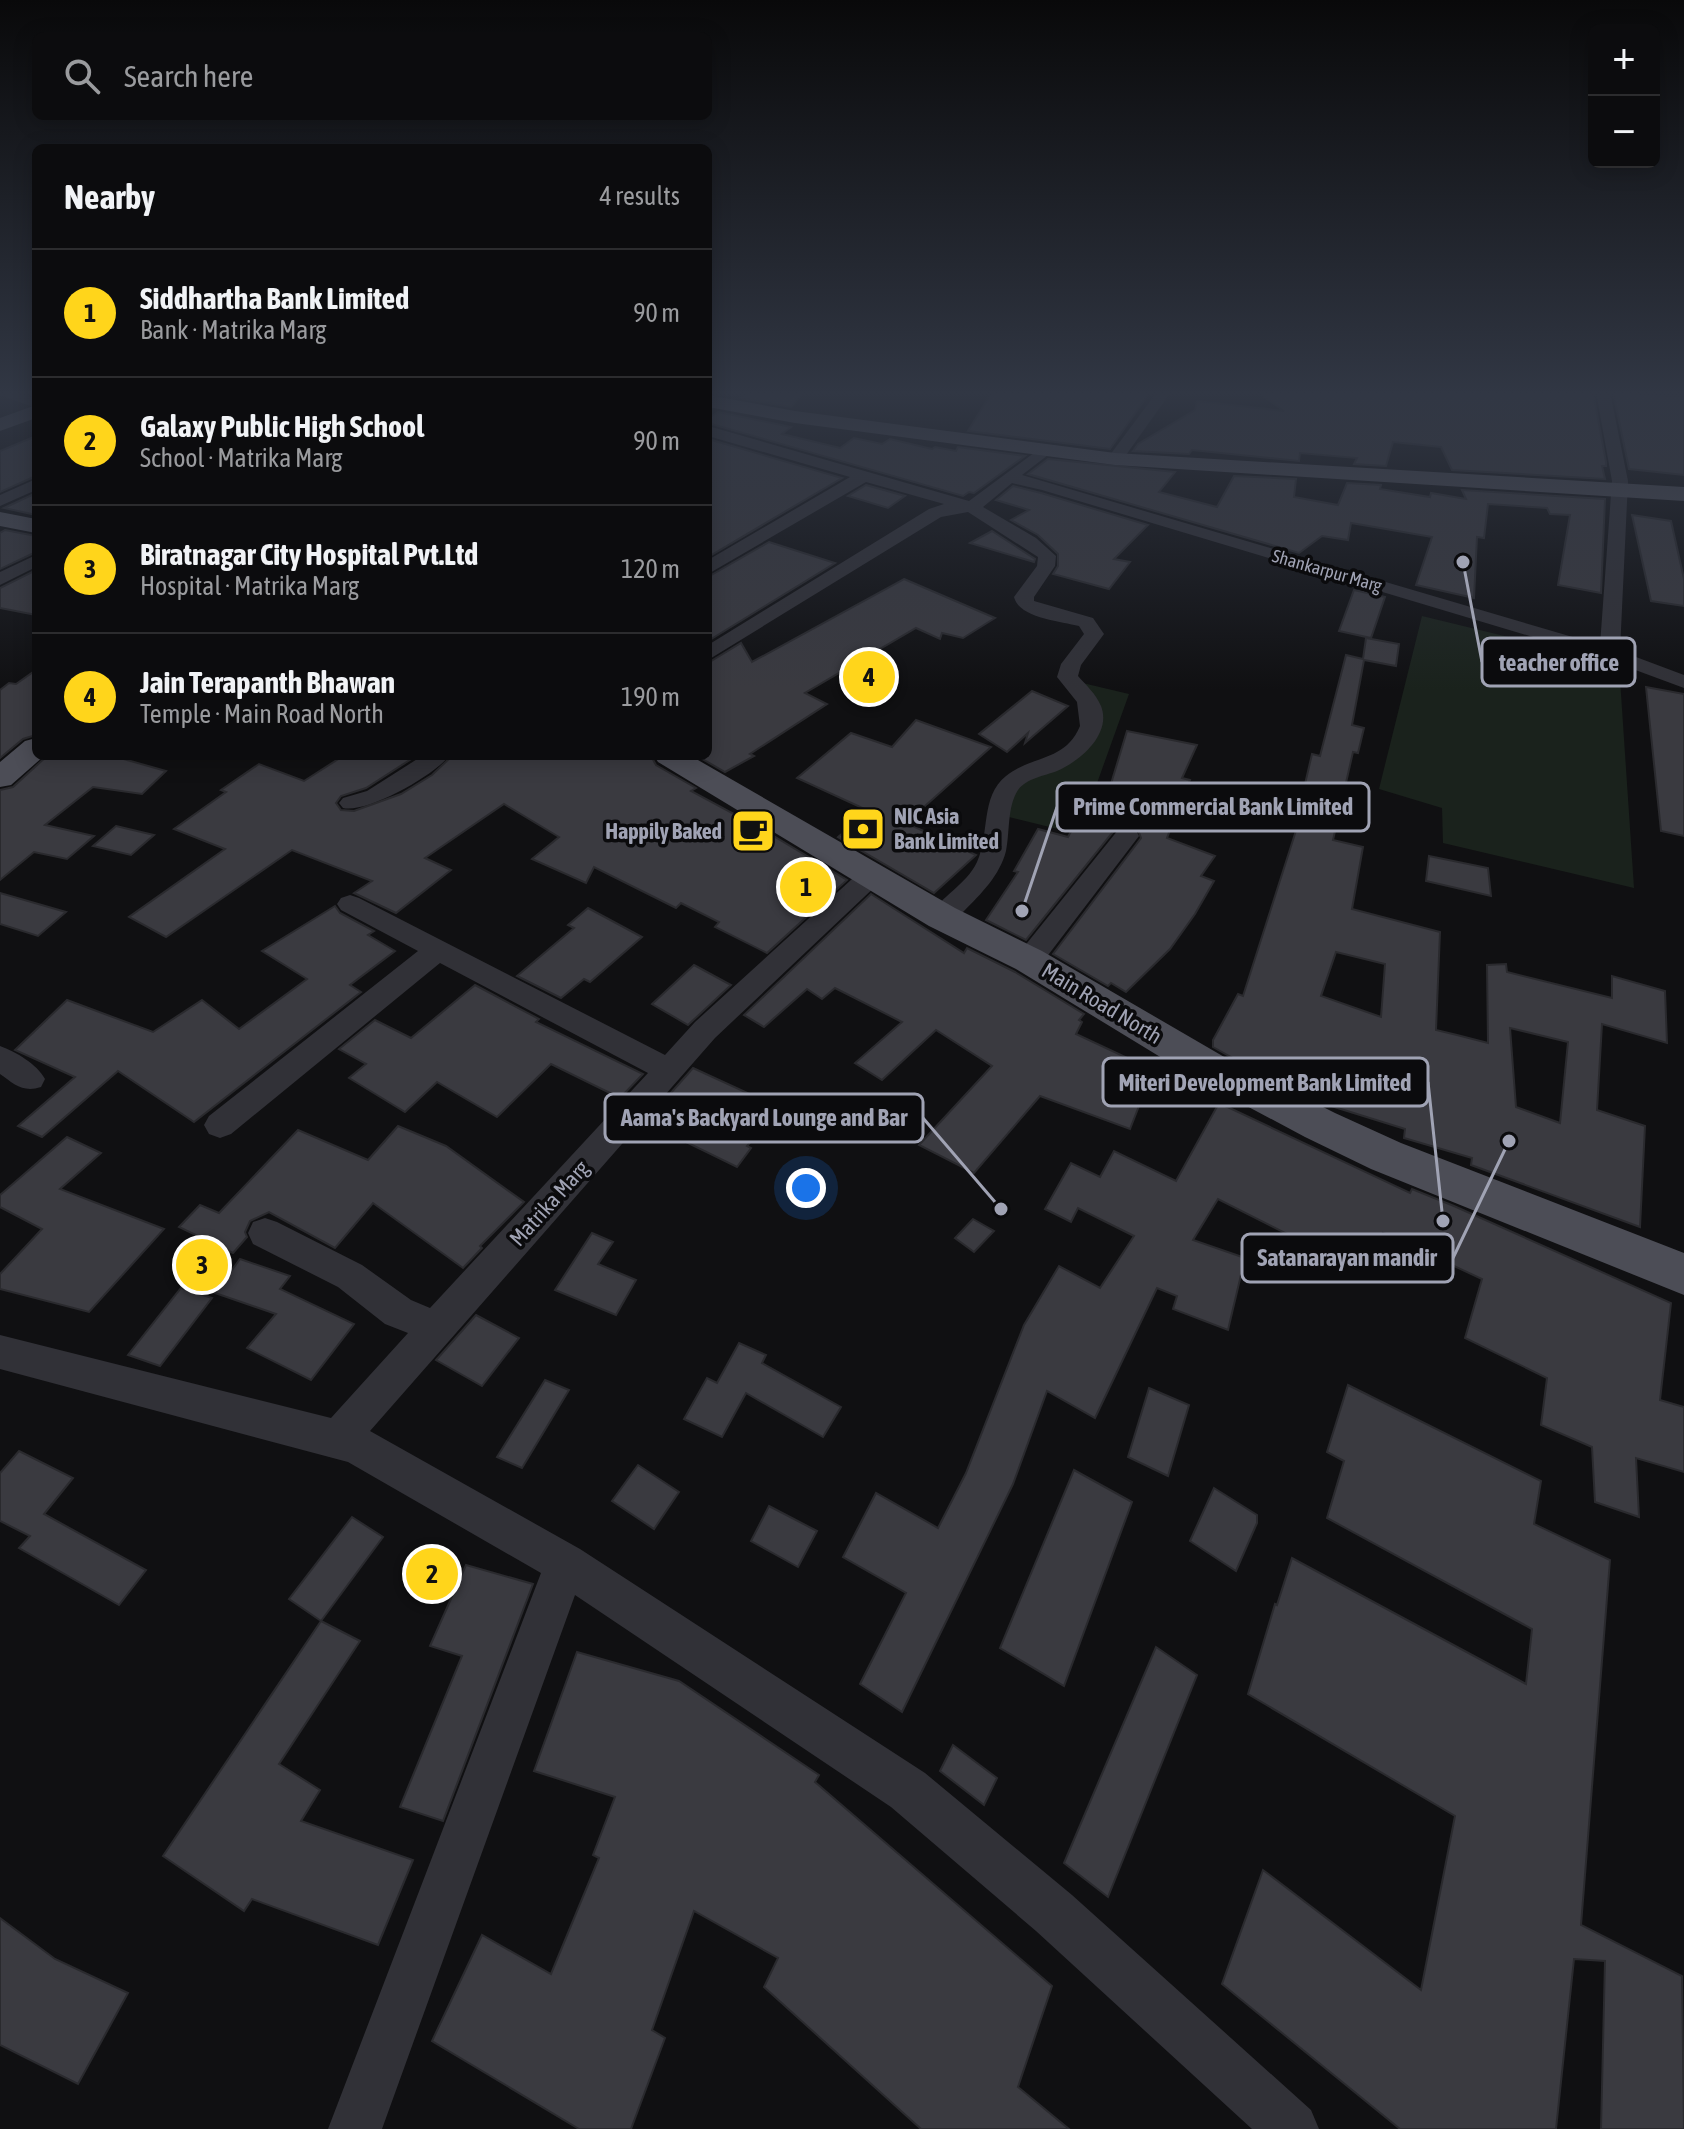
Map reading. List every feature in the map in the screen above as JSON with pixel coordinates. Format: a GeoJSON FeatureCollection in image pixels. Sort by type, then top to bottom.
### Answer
{"type":"FeatureCollection","features":[{"type":"Feature","properties":{"kind":"main road"},"geometry":{"type":"LineString","coordinates":[[1662,491],[1684,494]]}},
{"type":"Feature","properties":{"kind":"main road"},"geometry":{"type":"LineString","coordinates":[[0,519],[32,525]]}},
{"type":"Feature","properties":{"kind":"main road"},"geometry":{"type":"LineString","coordinates":[[0,778],[32,750]]}},
{"type":"Feature","properties":{"kind":"main road","name":"Main Road North"},"geometry":{"type":"LineString","coordinates":[[676,760],[942,917],[1029,960],[1212,1069],[1320,1125],[1386,1156],[1684,1274]]}},
{"type":"Feature","properties":{"kind":"street"},"geometry":{"type":"LineString","coordinates":[[0,501],[20,491]]}},
{"type":"Feature","properties":{"kind":"street"},"geometry":{"type":"LineString","coordinates":[[712,566],[838,491]]}},
{"type":"Feature","properties":{"kind":"street"},"geometry":{"type":"LineString","coordinates":[[917,491],[972,507],[1040,547],[1047,556],[1046,566],[1024,597],[1025,603],[1086,622],[1093,628],[1094,634],[1071,664],[1067,677],[1090,704],[1093,718],[1089,734],[1077,748],[1052,765],[1023,776],[1010,785],[1002,801],[991,860],[983,873],[942,917]]}},
{"type":"Feature","properties":{"kind":"street"},"geometry":{"type":"LineString","coordinates":[[712,652],[935,513],[950,508],[972,507],[991,491]]}},
{"type":"Feature","properties":{"kind":"street","name":"Shankarpur Marg"},"geometry":{"type":"LineString","coordinates":[[1065,491],[1610,654],[1684,682]]}},
{"type":"Feature","properties":{"kind":"street"},"geometry":{"type":"LineString","coordinates":[[1610,654],[1618,491]]}},
{"type":"Feature","properties":{"kind":"street"},"geometry":{"type":"LineString","coordinates":[[0,579],[32,562]]}},
{"type":"Feature","properties":{"kind":"street"},"geometry":{"type":"LineString","coordinates":[[351,803],[375,796],[432,760]]}},
{"type":"Feature","properties":{"kind":"street"},"geometry":{"type":"LineString","coordinates":[[1029,960],[1127,836]]}},
{"type":"Feature","properties":{"kind":"street","name":"Matrika Marg"},"geometry":{"type":"LineString","coordinates":[[338,1439],[705,1030],[872,875]]}},
{"type":"Feature","properties":{"kind":"street"},"geometry":{"type":"LineString","coordinates":[[350,904],[668,1070]]}},
{"type":"Feature","properties":{"kind":"street"},"geometry":{"type":"LineString","coordinates":[[220,1125],[438,950]]}},
{"type":"Feature","properties":{"kind":"street"},"geometry":{"type":"LineString","coordinates":[[0,1058],[30,1079]]}},
{"type":"Feature","properties":{"kind":"street"},"geometry":{"type":"LineString","coordinates":[[265,1233],[350,1276],[398,1312],[436,1328]]}},
{"type":"Feature","properties":{"kind":"street"},"geometry":{"type":"LineString","coordinates":[[0,1352],[355,1444],[565,1564],[908,1790],[1054,1913],[1292,2129]]}},
{"type":"Feature","properties":{"kind":"street"},"geometry":{"type":"LineString","coordinates":[[355,2129],[565,1564]]}},
{"type":"Feature","properties":{"kind":"shaded area"},"geometry":{"type":"Polygon","coordinates":[[[1422,616],[1619,664],[1634,888],[1443,843],[1442,808],[1379,789],[1422,616]]]}},
{"type":"Feature","properties":{"kind":"shaded area"},"geometry":{"type":"Polygon","coordinates":[[[1070,680],[1129,694],[1096,786],[1070,832],[997,814],[1004,795],[1079,745],[1089,723],[1070,680]]]}},
{"type":"Feature","properties":{"kind":"building"},"geometry":{"type":"Polygon","coordinates":[[[712,491],[819,491],[712,555],[712,491]]]}},
{"type":"Feature","properties":{"kind":"building"},"geometry":{"type":"Polygon","coordinates":[[[856,491],[889,491],[905,496],[888,508],[848,496],[856,491]]]}},
{"type":"Feature","properties":{"kind":"building"},"geometry":{"type":"Polygon","coordinates":[[[947,491],[976,491],[963,496],[947,491]]]}},
{"type":"Feature","properties":{"kind":"building"},"geometry":{"type":"Polygon","coordinates":[[[1006,491],[1034,491],[1148,525],[1114,559],[1130,562],[1109,589],[1053,574],[1058,566],[1058,554],[1038,535],[1011,520],[1029,510],[996,500],[1006,491]]]}},
{"type":"Feature","properties":{"kind":"building"},"geometry":{"type":"Polygon","coordinates":[[[1088,491],[1160,491],[1217,507],[1226,491],[1295,491],[1294,497],[1338,505],[1344,491],[1395,491],[1430,497],[1431,493],[1466,499],[1463,491],[1484,491],[1605,499],[1601,593],[1558,585],[1570,515],[1550,514],[1547,508],[1488,504],[1484,538],[1477,537],[1474,598],[1416,585],[1432,537],[1351,523],[1348,540],[1322,536],[1299,553],[1088,491]]]}},
{"type":"Feature","properties":{"kind":"building"},"geometry":{"type":"Polygon","coordinates":[[[32,495],[32,514],[4,508],[32,495]]]}},
{"type":"Feature","properties":{"kind":"building"},"geometry":{"type":"Polygon","coordinates":[[[1632,515],[1671,521],[1684,579],[1684,606],[1651,601],[1632,515]]]}},
{"type":"Feature","properties":{"kind":"building"},"geometry":{"type":"Polygon","coordinates":[[[5,530],[32,535],[32,554],[0,569],[0,533],[5,530]]]}},
{"type":"Feature","properties":{"kind":"building"},"geometry":{"type":"Polygon","coordinates":[[[992,531],[1035,559],[1034,562],[970,543],[992,531]]]}},
{"type":"Feature","properties":{"kind":"building"},"geometry":{"type":"Polygon","coordinates":[[[769,542],[835,563],[712,639],[712,575],[769,542]]]}},
{"type":"Feature","properties":{"kind":"building"},"geometry":{"type":"Polygon","coordinates":[[[32,572],[32,614],[0,608],[0,588],[32,572]]]}},
{"type":"Feature","properties":{"kind":"building"},"geometry":{"type":"Polygon","coordinates":[[[904,579],[995,618],[963,638],[942,633],[940,639],[916,628],[805,693],[827,704],[750,754],[754,756],[725,772],[704,760],[712,760],[712,661],[741,643],[752,662],[904,579]]]}},
{"type":"Feature","properties":{"kind":"building"},"geometry":{"type":"Polygon","coordinates":[[[1354,590],[1385,597],[1371,638],[1339,631],[1354,590]]]}},
{"type":"Feature","properties":{"kind":"building"},"geometry":{"type":"Polygon","coordinates":[[[1366,638],[1399,644],[1396,666],[1364,660],[1352,725],[1364,728],[1358,753],[1353,752],[1333,840],[1363,847],[1352,909],[1440,932],[1436,1030],[1488,1043],[1487,965],[1506,964],[1507,972],[1612,998],[1612,976],[1665,991],[1667,1043],[1602,1024],[1597,1110],[1645,1126],[1640,1227],[1471,1165],[1472,1158],[1404,1138],[1405,1129],[1328,1105],[1330,1097],[1261,1067],[1259,1070],[1240,1062],[1213,1047],[1213,1040],[1238,994],[1243,996],[1301,815],[1298,814],[1312,754],[1320,756],[1346,655],[1363,659],[1366,638]],[[1336,952],[1321,996],[1381,1017],[1385,964],[1336,952]],[[1510,1028],[1516,1107],[1560,1123],[1568,1042],[1510,1028]]]}},
{"type":"Feature","properties":{"kind":"building"},"geometry":{"type":"Polygon","coordinates":[[[32,673],[32,736],[23,739],[0,758],[0,690],[9,683],[16,684],[32,673]]]}},
{"type":"Feature","properties":{"kind":"building"},"geometry":{"type":"Polygon","coordinates":[[[1646,687],[1684,694],[1684,836],[1661,831],[1646,687]]]}},
{"type":"Feature","properties":{"kind":"building"},"geometry":{"type":"Polygon","coordinates":[[[1032,691],[1068,706],[1025,743],[1028,733],[1007,752],[979,734],[1032,691]]]}},
{"type":"Feature","properties":{"kind":"building"},"geometry":{"type":"Polygon","coordinates":[[[916,720],[991,747],[906,823],[976,855],[934,893],[838,837],[869,811],[797,778],[851,733],[892,747],[916,720]]]}},
{"type":"Feature","properties":{"kind":"building"},"geometry":{"type":"Polygon","coordinates":[[[1127,731],[1197,745],[1182,778],[1190,780],[1167,838],[1215,856],[1201,876],[1214,881],[1195,914],[1170,949],[1126,992],[1111,983],[1108,986],[1053,954],[1141,838],[1137,827],[1126,825],[1116,828],[1026,940],[986,920],[1018,872],[1014,871],[1038,829],[1068,837],[1076,822],[1084,825],[1110,787],[1127,731]]]}},
{"type":"Feature","properties":{"kind":"building"},"geometry":{"type":"Polygon","coordinates":[[[43,760],[127,760],[166,771],[142,794],[93,787],[45,825],[94,836],[67,859],[34,852],[0,880],[0,790],[13,787],[43,760]]]}},
{"type":"Feature","properties":{"kind":"building"},"geometry":{"type":"Polygon","coordinates":[[[337,760],[410,760],[366,788],[341,796],[336,803],[341,810],[354,811],[401,794],[432,775],[448,760],[653,760],[656,765],[696,788],[691,791],[847,880],[767,953],[715,927],[719,922],[681,903],[676,908],[594,867],[586,883],[532,859],[559,837],[504,804],[425,858],[451,870],[396,913],[354,893],[372,881],[292,850],[166,937],[129,917],[225,849],[174,829],[226,792],[221,790],[259,764],[304,781],[337,760]]]}},
{"type":"Feature","properties":{"kind":"building"},"geometry":{"type":"Polygon","coordinates":[[[116,826],[154,835],[131,855],[93,846],[116,826]]]}},
{"type":"Feature","properties":{"kind":"building"},"geometry":{"type":"Polygon","coordinates":[[[1429,856],[1488,868],[1491,896],[1426,881],[1429,856]]]}},
{"type":"Feature","properties":{"kind":"building"},"geometry":{"type":"Polygon","coordinates":[[[0,893],[66,912],[38,936],[0,924],[0,893]]]}},
{"type":"Feature","properties":{"kind":"building"},"geometry":{"type":"Polygon","coordinates":[[[871,894],[964,953],[967,948],[1015,972],[1084,1014],[1079,1020],[1082,1022],[1076,1034],[1153,1070],[1130,1129],[1040,1096],[974,1173],[919,1145],[992,1066],[936,1030],[882,1080],[855,1063],[902,1022],[835,988],[822,999],[807,989],[764,1027],[744,1015],[871,894]]]}},
{"type":"Feature","properties":{"kind":"building"},"geometry":{"type":"Polygon","coordinates":[[[335,906],[340,913],[374,931],[368,935],[395,951],[350,985],[361,992],[194,1122],[118,1071],[42,1137],[18,1126],[75,1077],[15,1050],[67,1000],[153,1032],[202,1000],[239,1029],[307,979],[262,951],[335,906]]]}},
{"type":"Feature","properties":{"kind":"building"},"geometry":{"type":"Polygon","coordinates":[[[588,908],[642,937],[590,982],[584,979],[561,998],[517,976],[574,928],[568,925],[588,908]]]}},
{"type":"Feature","properties":{"kind":"building"},"geometry":{"type":"Polygon","coordinates":[[[694,965],[731,985],[688,1025],[652,1004],[694,965]]]}},
{"type":"Feature","properties":{"kind":"building"},"geometry":{"type":"Polygon","coordinates":[[[475,985],[539,1019],[536,1022],[643,1074],[620,1098],[551,1064],[497,1117],[437,1082],[405,1112],[349,1078],[366,1064],[339,1049],[375,1020],[411,1038],[475,985]]]}},
{"type":"Feature","properties":{"kind":"building"},"geometry":{"type":"Polygon","coordinates":[[[693,1068],[780,1108],[747,1146],[751,1148],[737,1167],[645,1122],[693,1068]]]}},
{"type":"Feature","properties":{"kind":"building"},"geometry":{"type":"Polygon","coordinates":[[[1219,1103],[1410,1193],[1412,1189],[1454,1206],[1671,1303],[1660,1400],[1684,1407],[1684,1472],[1636,1458],[1639,1517],[1595,1502],[1592,1447],[1541,1425],[1547,1378],[1465,1338],[1482,1279],[1383,1233],[1364,1273],[1218,1199],[1193,1240],[1245,1258],[1228,1330],[1173,1309],[1177,1296],[1157,1288],[1095,1418],[1047,1391],[1013,1484],[902,1712],[860,1684],[906,1593],[843,1557],[876,1493],[938,1528],[966,1473],[1024,1325],[1059,1266],[1100,1288],[1134,1236],[1078,1208],[1071,1222],[1045,1209],[1071,1163],[1100,1177],[1114,1151],[1176,1181],[1219,1103]]]}},
{"type":"Feature","properties":{"kind":"building"},"geometry":{"type":"Polygon","coordinates":[[[398,1126],[446,1146],[524,1202],[480,1246],[482,1248],[463,1268],[373,1203],[335,1248],[269,1212],[250,1221],[245,1232],[247,1237],[233,1253],[179,1227],[200,1205],[219,1213],[298,1130],[368,1160],[398,1126]]]}},
{"type":"Feature","properties":{"kind":"building"},"geometry":{"type":"Polygon","coordinates":[[[67,1137],[101,1153],[60,1189],[164,1229],[89,1312],[0,1289],[0,1274],[42,1229],[0,1207],[0,1195],[67,1137]]]}},
{"type":"Feature","properties":{"kind":"building"},"geometry":{"type":"Polygon","coordinates":[[[973,1219],[994,1231],[974,1252],[955,1238],[973,1219]]]}},
{"type":"Feature","properties":{"kind":"building"},"geometry":{"type":"Polygon","coordinates":[[[592,1233],[613,1242],[598,1264],[636,1280],[616,1315],[555,1290],[592,1233]]]}},
{"type":"Feature","properties":{"kind":"building"},"geometry":{"type":"Polygon","coordinates":[[[240,1259],[290,1276],[280,1289],[354,1324],[311,1380],[247,1348],[276,1314],[215,1293],[240,1259]]]}},
{"type":"Feature","properties":{"kind":"building"},"geometry":{"type":"Polygon","coordinates":[[[181,1288],[212,1298],[160,1366],[128,1355],[181,1288]]]}},
{"type":"Feature","properties":{"kind":"building"},"geometry":{"type":"Polygon","coordinates":[[[476,1315],[519,1338],[482,1386],[436,1360],[476,1315]]]}},
{"type":"Feature","properties":{"kind":"building"},"geometry":{"type":"Polygon","coordinates":[[[739,1343],[766,1355],[762,1363],[841,1407],[823,1437],[746,1393],[722,1437],[684,1419],[707,1378],[717,1383],[739,1343]]]}},
{"type":"Feature","properties":{"kind":"building"},"geometry":{"type":"Polygon","coordinates":[[[545,1380],[569,1390],[522,1468],[497,1457],[545,1380]]]}},
{"type":"Feature","properties":{"kind":"building"},"geometry":{"type":"Polygon","coordinates":[[[1348,1385],[1541,1481],[1534,1524],[1610,1560],[1581,1925],[1682,1976],[1684,2129],[1601,2129],[1605,1961],[1574,1959],[1556,2129],[1400,2129],[1222,1984],[1263,1870],[1421,1990],[1455,1816],[1248,1694],[1292,1558],[1526,1684],[1532,1629],[1327,1518],[1344,1461],[1327,1452],[1348,1385]]]}},
{"type":"Feature","properties":{"kind":"building"},"geometry":{"type":"Polygon","coordinates":[[[1149,1388],[1189,1405],[1168,1476],[1128,1457],[1149,1388]]]}},
{"type":"Feature","properties":{"kind":"building"},"geometry":{"type":"Polygon","coordinates":[[[19,1451],[73,1478],[44,1514],[146,1570],[119,1605],[19,1548],[30,1536],[0,1521],[0,1473],[19,1451]]]}},
{"type":"Feature","properties":{"kind":"building"},"geometry":{"type":"Polygon","coordinates":[[[638,1465],[679,1492],[654,1529],[612,1501],[638,1465]]]}},
{"type":"Feature","properties":{"kind":"building"},"geometry":{"type":"Polygon","coordinates":[[[1074,1470],[1132,1502],[1064,1686],[1000,1648],[1074,1470]]]}},
{"type":"Feature","properties":{"kind":"building"},"geometry":{"type":"Polygon","coordinates":[[[1214,1488],[1257,1515],[1257,1523],[1236,1571],[1190,1541],[1214,1488]]]}},
{"type":"Feature","properties":{"kind":"building"},"geometry":{"type":"Polygon","coordinates":[[[769,1506],[817,1531],[798,1567],[751,1541],[769,1506]]]}},
{"type":"Feature","properties":{"kind":"building"},"geometry":{"type":"Polygon","coordinates":[[[352,1517],[383,1537],[321,1621],[289,1599],[352,1517]]]}},
{"type":"Feature","properties":{"kind":"building"},"geometry":{"type":"Polygon","coordinates":[[[466,1565],[533,1584],[443,1821],[400,1807],[462,1656],[430,1646],[466,1565]]]}},
{"type":"Feature","properties":{"kind":"building"},"geometry":{"type":"Polygon","coordinates":[[[321,1621],[360,1641],[279,1764],[320,1790],[301,1821],[413,1860],[378,1945],[252,1899],[244,1911],[163,1856],[321,1621]]]}},
{"type":"Feature","properties":{"kind":"building"},"geometry":{"type":"Polygon","coordinates":[[[1156,1647],[1197,1675],[1108,1897],[1064,1863],[1156,1647]]]}},
{"type":"Feature","properties":{"kind":"building"},"geometry":{"type":"Polygon","coordinates":[[[577,1652],[679,1681],[819,1775],[815,1782],[1052,1986],[1018,2087],[1069,2129],[921,2129],[764,1987],[778,1958],[694,1911],[652,2030],[665,2038],[631,2129],[579,2129],[432,2041],[482,1935],[551,1974],[599,1858],[593,1855],[615,1797],[534,1771],[577,1652]]]}},
{"type":"Feature","properties":{"kind":"building"},"geometry":{"type":"Polygon","coordinates":[[[953,1745],[997,1778],[984,1805],[940,1771],[953,1745]]]}},
{"type":"Feature","properties":{"kind":"building"},"geometry":{"type":"Polygon","coordinates":[[[0,1918],[55,1959],[128,1993],[78,2084],[0,2045],[0,1918]]]}},
{"type":"Feature","properties":{"kind":"place","name":"teacher office"},"geometry":{"type":"Point","coordinates":[1463,562]}},
{"type":"Feature","properties":{"kind":"place","name":"Jain Terapanth Bhawan"},"geometry":{"type":"Point","coordinates":[869,677]}},
{"type":"Feature","properties":{"kind":"place","name":"NIC Asia Bank Limited"},"geometry":{"type":"Point","coordinates":[863,829]}},
{"type":"Feature","properties":{"kind":"place","name":"Happily Baked"},"geometry":{"type":"Point","coordinates":[753,831]}},
{"type":"Feature","properties":{"kind":"place","name":"Siddhartha Bank Limited"},"geometry":{"type":"Point","coordinates":[806,887]}},
{"type":"Feature","properties":{"kind":"place","name":"Prime Commercial Bank Limited"},"geometry":{"type":"Point","coordinates":[1022,911]}},
{"type":"Feature","properties":{"kind":"place","name":"Satanarayan mandir"},"geometry":{"type":"Point","coordinates":[1509,1141]}},
{"type":"Feature","properties":{"kind":"place","name":"Aama's Backyard Lounge and Bar"},"geometry":{"type":"Point","coordinates":[1001,1209]}},
{"type":"Feature","properties":{"kind":"place","name":"Miteri Development Bank Limited"},"geometry":{"type":"Point","coordinates":[1443,1221]}},
{"type":"Feature","properties":{"kind":"place","name":"Biratnagar City Hospital Pvt.Ltd"},"geometry":{"type":"Point","coordinates":[202,1265]}},
{"type":"Feature","properties":{"kind":"place","name":"Galaxy Public High School"},"geometry":{"type":"Point","coordinates":[432,1574]}}]}
